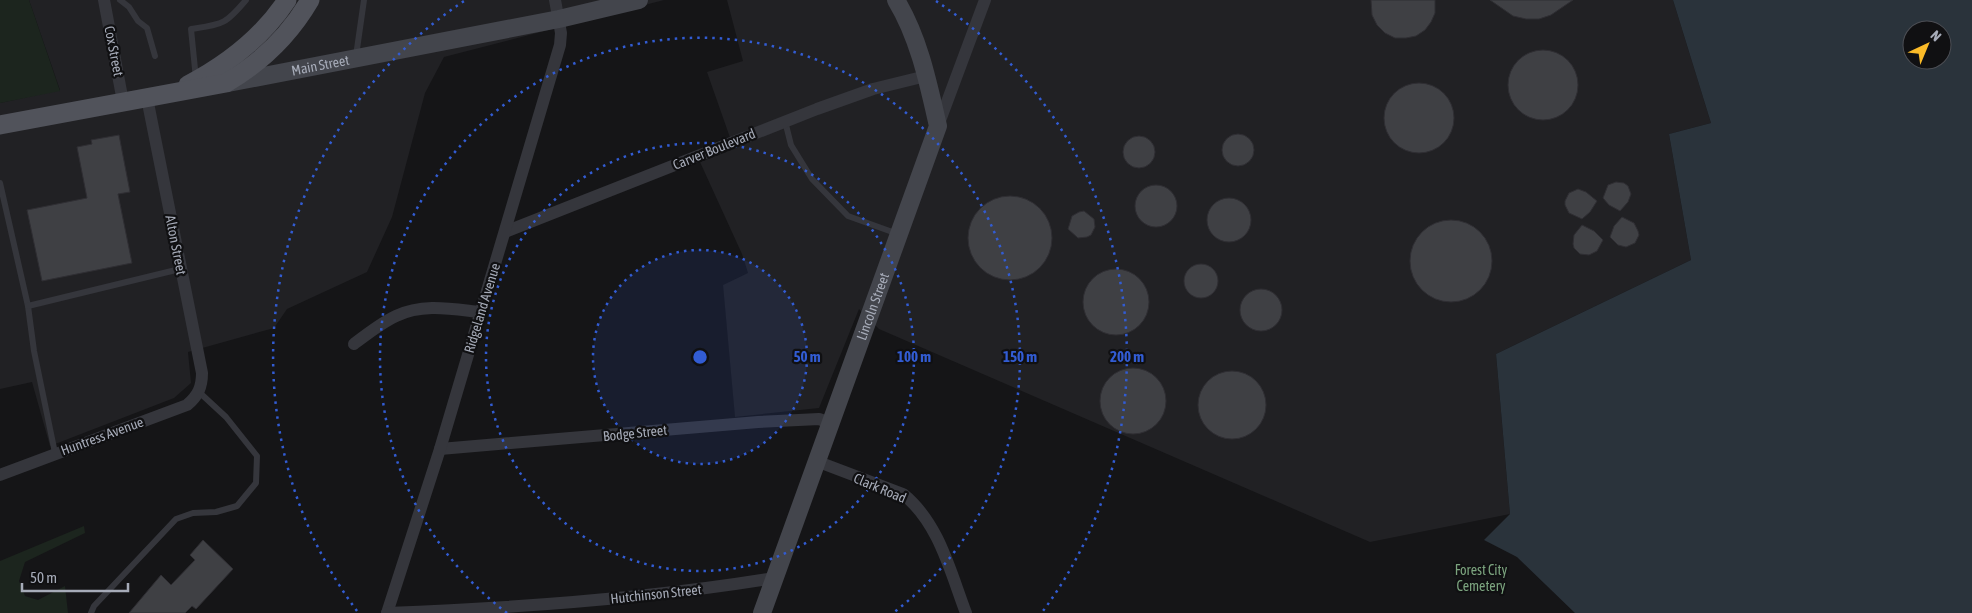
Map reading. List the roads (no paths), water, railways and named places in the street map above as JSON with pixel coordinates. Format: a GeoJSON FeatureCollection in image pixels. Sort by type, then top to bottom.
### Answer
{"type":"FeatureCollection","features":[{"type":"Feature","properties":{"kind":"main road"},"geometry":{"type":"LineString","coordinates":[[226,83],[247,71],[274,48],[310,0]]}},
{"type":"Feature","properties":{"kind":"main road","name":"Main Street"},"geometry":{"type":"LineString","coordinates":[[0,125],[559,19],[639,0]]}},
{"type":"Feature","properties":{"kind":"main road"},"geometry":{"type":"LineString","coordinates":[[896,0],[913,32],[938,126]]}},
{"type":"Feature","properties":{"kind":"main road"},"geometry":{"type":"LineString","coordinates":[[155,96],[196,81],[242,52],[272,22],[283,2]]}},
{"type":"Feature","properties":{"kind":"main road","name":"Lincoln Street"},"geometry":{"type":"LineString","coordinates":[[762,613],[938,126]]}},
{"type":"Feature","properties":{"kind":"street","name":"Cox Street"},"geometry":{"type":"LineString","coordinates":[[104,0],[123,102]]}},
{"type":"Feature","properties":{"kind":"street","name":"Ridgeland Avenue"},"geometry":{"type":"LineString","coordinates":[[387,613],[440,449],[560,45],[559,19],[555,0]]}},
{"type":"Feature","properties":{"kind":"street","name":"Lincoln Street"},"geometry":{"type":"LineString","coordinates":[[938,126],[985,0]]}},
{"type":"Feature","properties":{"kind":"street","name":"Carver Boulevard"},"geometry":{"type":"LineString","coordinates":[[505,232],[785,121],[873,89],[926,76]]}},
{"type":"Feature","properties":{"kind":"street","name":"Alton Street"},"geometry":{"type":"LineString","coordinates":[[155,96],[180,269],[202,373],[202,383],[199,392]]}},
{"type":"Feature","properties":{"kind":"street"},"geometry":{"type":"LineString","coordinates":[[354,344],[396,316],[411,311],[438,308],[480,312]]}},
{"type":"Feature","properties":{"kind":"street","name":"Huntress Avenue"},"geometry":{"type":"LineString","coordinates":[[0,476],[55,453],[187,405],[196,398],[199,392]]}},
{"type":"Feature","properties":{"kind":"street","name":"Bodge Street"},"geometry":{"type":"LineString","coordinates":[[440,449],[758,422],[819,419],[830,423]]}},
{"type":"Feature","properties":{"kind":"street","name":"Clark Road"},"geometry":{"type":"LineString","coordinates":[[816,461],[903,494],[913,502],[927,518],[937,536],[966,613]]}},
{"type":"Feature","properties":{"kind":"street","name":"Hutchinson Street"},"geometry":{"type":"LineString","coordinates":[[387,613],[470,610],[644,596],[703,590],[774,578]]}},
{"type":"Feature","properties":{"kind":"lane"},"geometry":{"type":"LineString","coordinates":[[120,0],[129,7],[138,21],[147,28],[155,56]]}},
{"type":"Feature","properties":{"kind":"lane"},"geometry":{"type":"LineString","coordinates":[[196,81],[190,29],[214,26],[229,20],[246,0]]}},
{"type":"Feature","properties":{"kind":"lane"},"geometry":{"type":"LineString","coordinates":[[356,58],[364,0]]}},
{"type":"Feature","properties":{"kind":"lane"},"geometry":{"type":"LineString","coordinates":[[785,121],[792,145],[812,179],[848,216],[899,234]]}},
{"type":"Feature","properties":{"kind":"lane"},"geometry":{"type":"LineString","coordinates":[[0,183],[28,306],[34,351],[55,453]]}},
{"type":"Feature","properties":{"kind":"lane"},"geometry":{"type":"LineString","coordinates":[[28,306],[180,269]]}},
{"type":"Feature","properties":{"kind":"lane"},"geometry":{"type":"LineString","coordinates":[[91,613],[94,606],[176,519],[194,513],[216,512],[237,506],[256,483],[257,456],[226,417],[199,392]]}},
{"type":"Feature","properties":{"kind":"park label","name":"Forest City Cemetery"},"geometry":{"type":"Point","coordinates":[1481,578]}}]}
